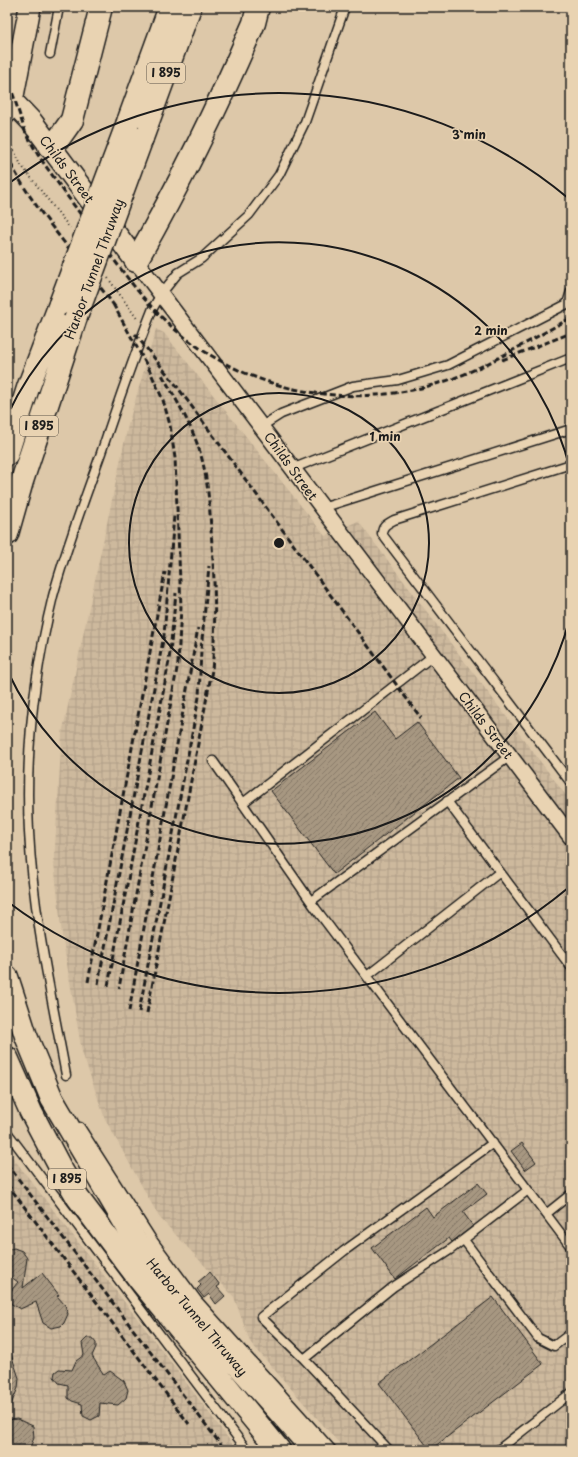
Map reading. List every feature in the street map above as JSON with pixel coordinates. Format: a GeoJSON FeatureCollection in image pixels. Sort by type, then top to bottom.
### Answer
{"type":"FeatureCollection","features":[{"type":"Feature","properties":{"kind":"highway"},"geometry":{"type":"LineString","coordinates":[[49,146],[60,137],[72,120],[101,7]]}},
{"type":"Feature","properties":{"kind":"highway","name":"Harbor Tunnel Thruway"},"geometry":{"type":"LineString","coordinates":[[7,534],[22,481],[135,130],[170,7]]}},
{"type":"Feature","properties":{"kind":"highway","name":"Harbor Tunnel Thruway"},"geometry":{"type":"LineString","coordinates":[[7,454],[28,388],[60,304],[190,7]]}},
{"type":"Feature","properties":{"kind":"highway"},"geometry":{"type":"LineString","coordinates":[[136,261],[159,220],[222,93],[254,23],[258,7]]}},
{"type":"Feature","properties":{"kind":"highway","name":"Harbor Tunnel Thruway"},"geometry":{"type":"LineString","coordinates":[[7,977],[26,1036],[63,1120],[134,1240],[154,1283],[279,1450]]}},
{"type":"Feature","properties":{"kind":"highway","name":"Harbor Tunnel Thruway"},"geometry":{"type":"LineString","coordinates":[[7,1058],[31,1112],[61,1169],[95,1222],[154,1283],[206,1329],[313,1450]]}},
{"type":"Feature","properties":{"kind":"main road"},"geometry":{"type":"LineString","coordinates":[[9,105],[30,7]]}},
{"type":"Feature","properties":{"kind":"main road","name":"Childs Street"},"geometry":{"type":"LineString","coordinates":[[9,105],[32,122],[136,261]]}},
{"type":"Feature","properties":{"kind":"street","name":"Childs Street"},"geometry":{"type":"LineString","coordinates":[[136,261],[294,468],[322,508],[571,837]]}},
{"type":"Feature","properties":{"kind":"lane"},"geometry":{"type":"LineString","coordinates":[[50,54],[59,7]]}},
{"type":"Feature","properties":{"kind":"lane"},"geometry":{"type":"LineString","coordinates":[[66,1075],[42,948],[33,885],[28,785],[32,717],[43,643],[53,596],[66,551],[140,340],[153,308],[161,294],[178,274],[202,258],[249,215],[279,175],[305,122],[345,7]]}},
{"type":"Feature","properties":{"kind":"lane"},"geometry":{"type":"LineString","coordinates":[[262,426],[281,414],[353,386],[398,380],[448,366],[569,303],[571,291]]}},
{"type":"Feature","properties":{"kind":"lane"},"geometry":{"type":"LineString","coordinates":[[294,468],[571,358]]}},
{"type":"Feature","properties":{"kind":"lane"},"geometry":{"type":"LineString","coordinates":[[322,508],[571,429]]}},
{"type":"Feature","properties":{"kind":"lane"},"geometry":{"type":"LineString","coordinates":[[571,464],[394,520],[386,524],[382,530],[382,534],[571,783]]}},
{"type":"Feature","properties":{"kind":"lane"},"geometry":{"type":"LineString","coordinates":[[242,803],[434,655]]}},
{"type":"Feature","properties":{"kind":"lane"},"geometry":{"type":"LineString","coordinates":[[311,901],[510,756]]}},
{"type":"Feature","properties":{"kind":"lane"},"geometry":{"type":"LineString","coordinates":[[213,761],[311,901],[571,1247]]}},
{"type":"Feature","properties":{"kind":"lane"},"geometry":{"type":"LineString","coordinates":[[447,801],[571,967]]}},
{"type":"Feature","properties":{"kind":"lane"},"geometry":{"type":"LineString","coordinates":[[367,976],[500,872]]}},
{"type":"Feature","properties":{"kind":"lane"},"geometry":{"type":"LineString","coordinates":[[7,1132],[154,1283],[247,1450]]}},
{"type":"Feature","properties":{"kind":"lane"},"geometry":{"type":"LineString","coordinates":[[389,1450],[304,1359],[261,1317],[344,1251],[493,1143]]}},
{"type":"Feature","properties":{"kind":"lane"},"geometry":{"type":"LineString","coordinates":[[304,1359],[393,1288],[464,1240],[528,1190]]}},
{"type":"Feature","properties":{"kind":"lane"},"geometry":{"type":"LineString","coordinates":[[546,1214],[571,1194]]}},
{"type":"Feature","properties":{"kind":"lane"},"geometry":{"type":"LineString","coordinates":[[464,1240],[538,1338],[554,1346],[571,1333]]}},
{"type":"Feature","properties":{"kind":"lane"},"geometry":{"type":"LineString","coordinates":[[154,1283],[198,1300],[332,1450]]}},
{"type":"Feature","properties":{"kind":"lane"},"geometry":{"type":"LineString","coordinates":[[498,1450],[571,1393]]}},
{"type":"Feature","properties":{"kind":"shaded area"},"geometry":{"type":"Polygon","coordinates":[[[156,329],[164,333],[325,536],[358,521],[571,802],[571,1450],[345,1450],[250,1342],[234,1297],[159,1217],[105,1119],[82,1052],[62,935],[54,863],[62,734],[128,425],[156,329]]]}},
{"type":"Feature","properties":{"kind":"shaded area"},"geometry":{"type":"Polygon","coordinates":[[[7,1150],[167,1357],[237,1450],[7,1450],[7,1150]]]}},
{"type":"Feature","properties":{"kind":"building"},"geometry":{"type":"Polygon","coordinates":[[[375,712],[395,739],[417,722],[459,778],[334,874],[271,791],[375,712]]]}},
{"type":"Feature","properties":{"kind":"building"},"geometry":{"type":"Polygon","coordinates":[[[522,1143],[536,1162],[525,1170],[511,1151],[522,1143]]]}},
{"type":"Feature","properties":{"kind":"building"},"geometry":{"type":"Polygon","coordinates":[[[478,1183],[487,1194],[463,1212],[473,1226],[452,1242],[449,1238],[395,1279],[372,1248],[426,1207],[433,1217],[478,1183]]]}},
{"type":"Feature","properties":{"kind":"building"},"geometry":{"type":"Polygon","coordinates":[[[14,1248],[22,1251],[27,1258],[23,1288],[42,1273],[59,1295],[57,1296],[65,1305],[68,1314],[61,1326],[51,1328],[43,1323],[36,1302],[20,1309],[10,1303],[10,1292],[18,1282],[7,1274],[7,1250],[14,1248]]]}},
{"type":"Feature","properties":{"kind":"building"},"geometry":{"type":"Polygon","coordinates":[[[210,1272],[220,1285],[217,1287],[225,1296],[216,1304],[209,1294],[204,1298],[197,1289],[201,1285],[198,1282],[210,1272]]]}},
{"type":"Feature","properties":{"kind":"building"},"geometry":{"type":"Polygon","coordinates":[[[493,1297],[543,1364],[430,1450],[379,1383],[493,1297]]]}},
{"type":"Feature","properties":{"kind":"building"},"geometry":{"type":"Polygon","coordinates":[[[87,1338],[92,1338],[96,1343],[92,1356],[104,1375],[110,1371],[124,1381],[128,1390],[126,1398],[118,1405],[100,1403],[99,1416],[91,1420],[83,1416],[82,1404],[68,1398],[68,1385],[59,1383],[54,1377],[55,1372],[59,1369],[72,1370],[76,1361],[84,1355],[82,1343],[87,1338]]]}},
{"type":"Feature","properties":{"kind":"building"},"geometry":{"type":"Polygon","coordinates":[[[7,1348],[9,1348],[19,1378],[18,1388],[7,1414],[7,1348]]]}},
{"type":"Feature","properties":{"kind":"building"},"geometry":{"type":"Polygon","coordinates":[[[17,1419],[33,1426],[34,1438],[29,1450],[7,1450],[7,1420],[17,1419]]]}},
{"type":"Feature","properties":{"kind":"railway"},"geometry":{"type":"LineString","coordinates":[[7,76],[25,131],[38,155],[127,277],[143,297],[170,325],[199,348],[230,366],[263,380],[297,390],[332,395],[368,395],[403,392],[439,383],[472,371],[571,318]]}},
{"type":"Feature","properties":{"kind":"railway"},"geometry":{"type":"LineString","coordinates":[[7,156],[30,196],[43,215],[116,308]]}},
{"type":"Feature","properties":{"kind":"railway"},"geometry":{"type":"LineString","coordinates":[[113,304],[150,371],[163,400],[170,425],[175,458],[181,607],[178,663],[119,988]]}},
{"type":"Feature","properties":{"kind":"railway"},"geometry":{"type":"LineString","coordinates":[[502,360],[571,333]]}},
{"type":"Feature","properties":{"kind":"railway"},"geometry":{"type":"LineString","coordinates":[[135,334],[176,385],[421,718]]}},
{"type":"Feature","properties":{"kind":"railway"},"geometry":{"type":"LineString","coordinates":[[147,1013],[212,670],[215,623],[211,522],[203,463],[188,422],[161,373]]}},
{"type":"Feature","properties":{"kind":"railway"},"geometry":{"type":"LineString","coordinates":[[98,984],[164,635],[174,516]]}},
{"type":"Feature","properties":{"kind":"railway"},"geometry":{"type":"LineString","coordinates":[[139,1012],[199,697],[201,650],[209,566]]}},
{"type":"Feature","properties":{"kind":"railway"},"geometry":{"type":"LineString","coordinates":[[88,982],[165,572]]}},
{"type":"Feature","properties":{"kind":"railway"},"geometry":{"type":"LineString","coordinates":[[108,986],[169,661],[176,593]]}},
{"type":"Feature","properties":{"kind":"railway"},"geometry":{"type":"LineString","coordinates":[[129,1011],[198,628]]}},
{"type":"Feature","properties":{"kind":"railway"},"geometry":{"type":"LineString","coordinates":[[7,1164],[225,1450]]}},
{"type":"Feature","properties":{"kind":"railway"},"geometry":{"type":"LineString","coordinates":[[7,1184],[189,1424]]}}]}
